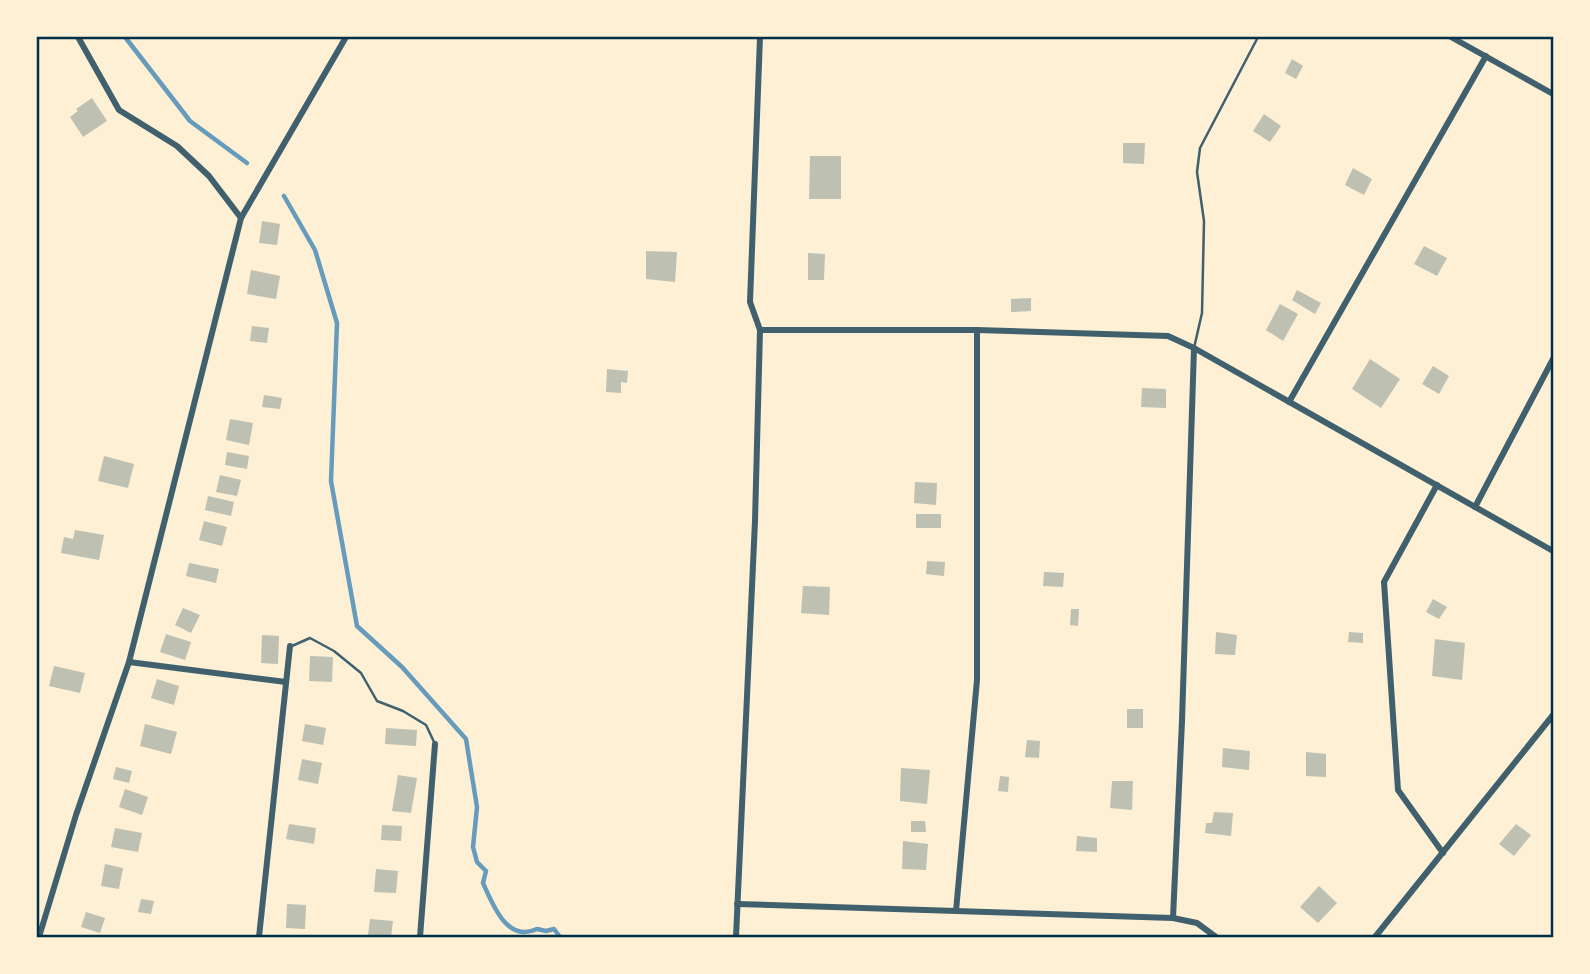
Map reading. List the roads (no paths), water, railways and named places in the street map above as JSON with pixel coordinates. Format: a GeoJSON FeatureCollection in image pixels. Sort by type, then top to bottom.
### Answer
{"type":"FeatureCollection","features":[{"type":"Feature","properties":{"kind":"street"},"geometry":{"type":"LineString","coordinates":[[78,37],[119,110],[177,146],[209,176],[241,218]]}},
{"type":"Feature","properties":{"kind":"street"},"geometry":{"type":"LineString","coordinates":[[39,937],[76,815],[129,662],[241,218],[346,37]]}},
{"type":"Feature","properties":{"kind":"street"},"geometry":{"type":"LineString","coordinates":[[736,937],[755,521],[760,330],[750,302],[760,37]]}},
{"type":"Feature","properties":{"kind":"street"},"geometry":{"type":"LineString","coordinates":[[1451,37],[1553,94]]}},
{"type":"Feature","properties":{"kind":"street"},"geometry":{"type":"LineString","coordinates":[[1289,402],[1486,56]]}},
{"type":"Feature","properties":{"kind":"street"},"geometry":{"type":"LineString","coordinates":[[760,330],[977,330],[1168,336],[1194,348],[1553,551]]}},
{"type":"Feature","properties":{"kind":"street"},"geometry":{"type":"LineString","coordinates":[[956,911],[976,680],[977,330]]}},
{"type":"Feature","properties":{"kind":"street"},"geometry":{"type":"LineString","coordinates":[[1173,918],[1194,348]]}},
{"type":"Feature","properties":{"kind":"street"},"geometry":{"type":"LineString","coordinates":[[1475,507],[1553,359]]}},
{"type":"Feature","properties":{"kind":"street"},"geometry":{"type":"LineString","coordinates":[[1437,485],[1384,582],[1398,790],[1443,853]]}},
{"type":"Feature","properties":{"kind":"street"},"geometry":{"type":"LineString","coordinates":[[259,937],[290,646]]}},
{"type":"Feature","properties":{"kind":"street"},"geometry":{"type":"LineString","coordinates":[[129,662],[286,682]]}},
{"type":"Feature","properties":{"kind":"street"},"geometry":{"type":"LineString","coordinates":[[1375,937],[1553,715]]}},
{"type":"Feature","properties":{"kind":"street"},"geometry":{"type":"LineString","coordinates":[[420,937],[435,744]]}},
{"type":"Feature","properties":{"kind":"street"},"geometry":{"type":"LineString","coordinates":[[737,904],[1173,918],[1197,923],[1216,937]]}},
{"type":"Feature","properties":{"kind":"lane"},"geometry":{"type":"LineString","coordinates":[[1194,348],[1202,313],[1204,221],[1197,172],[1200,148],[1258,37]]}},
{"type":"Feature","properties":{"kind":"lane"},"geometry":{"type":"LineString","coordinates":[[290,646],[310,638],[334,651],[361,673],[377,701],[403,711],[426,725],[435,744]]}},
{"type":"Feature","properties":{"kind":"waterway"},"geometry":{"type":"LineString","coordinates":[[125,37],[190,121],[247,163]]}},
{"type":"Feature","properties":{"kind":"waterway"},"geometry":{"type":"LineString","coordinates":[[284,196],[315,250],[337,323],[331,481],[357,626],[402,667],[466,739],[477,807],[473,847],[477,862],[486,871],[483,883],[502,920],[517,931],[554,929],[560,937]]}}]}
